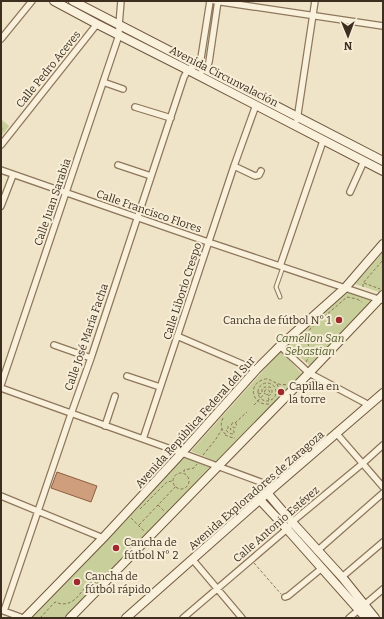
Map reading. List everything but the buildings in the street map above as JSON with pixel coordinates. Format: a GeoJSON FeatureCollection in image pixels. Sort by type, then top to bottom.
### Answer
{"type":"FeatureCollection","features":[{"type":"Feature","properties":{"kind":"street"},"geometry":{"type":"LineString","coordinates":[[1,39],[32,1]]}},
{"type":"Feature","properties":{"kind":"street","name":"Avenida Circunvalación"},"geometry":{"type":"LineString","coordinates":[[54,1],[324,141],[342,145],[383,161]]}},
{"type":"Feature","properties":{"kind":"street","name":"Avenida Circunvalación"},"geometry":{"type":"LineString","coordinates":[[73,1],[297,117],[342,145],[364,161],[383,171]]}},
{"type":"Feature","properties":{"kind":"street","name":"Calle Juan Sarabia"},"geometry":{"type":"LineString","coordinates":[[1,385],[119,35],[118,25],[121,1]]}},
{"type":"Feature","properties":{"kind":"street"},"geometry":{"type":"LineString","coordinates":[[188,70],[197,65],[201,58],[210,1]]}},
{"type":"Feature","properties":{"kind":"street"},"geometry":{"type":"LineString","coordinates":[[197,74],[207,67],[209,62],[217,1],[383,26]]}},
{"type":"Feature","properties":{"kind":"street"},"geometry":{"type":"LineString","coordinates":[[296,126],[315,1]]}},
{"type":"Feature","properties":{"kind":"street","name":"Calle Pedro Aceves"},"geometry":{"type":"LineString","coordinates":[[1,145],[97,24]]}},
{"type":"Feature","properties":{"kind":"street","name":"Calle José María Facha"},"geometry":{"type":"LineString","coordinates":[[2,610],[38,511],[170,118],[184,77],[188,70]]}},
{"type":"Feature","properties":{"kind":"street"},"geometry":{"type":"LineString","coordinates":[[103,82],[123,89]]}},
{"type":"Feature","properties":{"kind":"street","name":"Calle Liborio Crespo"},"geometry":{"type":"LineString","coordinates":[[143,439],[208,242],[256,105]]}},
{"type":"Feature","properties":{"kind":"street"},"geometry":{"type":"LineString","coordinates":[[135,107],[170,118]]}},
{"type":"Feature","properties":{"kind":"street"},"geometry":{"type":"LineString","coordinates":[[281,266],[324,141]]}},
{"type":"Feature","properties":{"kind":"street"},"geometry":{"type":"LineString","coordinates":[[350,192],[364,161]]}},
{"type":"Feature","properties":{"kind":"street"},"geometry":{"type":"LineString","coordinates":[[118,165],[151,176]]}},
{"type":"Feature","properties":{"kind":"street"},"geometry":{"type":"LineString","coordinates":[[234,166],[256,176],[259,175],[261,171]]}},
{"type":"Feature","properties":{"kind":"street","name":"Calle Francisco Flores"},"geometry":{"type":"LineString","coordinates":[[1,170],[344,288],[382,298]]}},
{"type":"Feature","properties":{"kind":"street"},"geometry":{"type":"LineString","coordinates":[[1,206],[13,175]]}},
{"type":"Feature","properties":{"kind":"street","name":"Avenida República Federal del Sur"},"geometry":{"type":"LineString","coordinates":[[24,618],[103,538],[256,370],[344,288],[383,244]]}},
{"type":"Feature","properties":{"kind":"street"},"geometry":{"type":"LineString","coordinates":[[70,618],[382,298]]}},
{"type":"Feature","properties":{"kind":"street"},"geometry":{"type":"LineString","coordinates":[[177,336],[256,370]]}},
{"type":"Feature","properties":{"kind":"street"},"geometry":{"type":"LineString","coordinates":[[54,345],[90,358]]}},
{"type":"Feature","properties":{"kind":"street"},"geometry":{"type":"LineString","coordinates":[[280,346],[309,373],[369,405]]}},
{"type":"Feature","properties":{"kind":"street"},"geometry":{"type":"LineString","coordinates":[[127,376],[160,387]]}},
{"type":"Feature","properties":{"kind":"street"},"geometry":{"type":"LineString","coordinates":[[1,388],[274,487]]}},
{"type":"Feature","properties":{"kind":"street","name":"Avenida Exploradores de Zaragoza"},"geometry":{"type":"LineString","coordinates":[[126,618],[383,393]]}},
{"type":"Feature","properties":{"kind":"street"},"geometry":{"type":"LineString","coordinates":[[105,426],[114,396]]}},
{"type":"Feature","properties":{"kind":"street"},"geometry":{"type":"LineString","coordinates":[[337,434],[383,487]]}},
{"type":"Feature","properties":{"kind":"street","name":"Calle Antonio Estévez"},"geometry":{"type":"LineString","coordinates":[[183,618],[383,445]]}},
{"type":"Feature","properties":{"kind":"street"},"geometry":{"type":"LineString","coordinates":[[317,551],[383,493]]}},
{"type":"Feature","properties":{"kind":"street"},"geometry":{"type":"LineString","coordinates":[[268,494],[289,525],[322,568],[375,618]]}},
{"type":"Feature","properties":{"kind":"street"},"geometry":{"type":"LineString","coordinates":[[1,496],[103,538]]}},
{"type":"Feature","properties":{"kind":"street"},"geometry":{"type":"LineString","coordinates":[[260,500],[317,551],[342,578],[362,607],[366,618]]}},
{"type":"Feature","properties":{"kind":"street"},"geometry":{"type":"LineString","coordinates":[[342,578],[383,542]]}},
{"type":"Feature","properties":{"kind":"street"},"geometry":{"type":"LineString","coordinates":[[192,560],[241,617]]}},
{"type":"Feature","properties":{"kind":"street"},"geometry":{"type":"LineString","coordinates":[[285,597],[322,568]]}},
{"type":"Feature","properties":{"kind":"street"},"geometry":{"type":"LineString","coordinates":[[349,618],[383,589]]}},
{"type":"Feature","properties":{"kind":"street"},"geometry":{"type":"LineString","coordinates":[[2,610],[24,618]]}},
{"type":"Feature","properties":{"kind":"lane"},"geometry":{"type":"LineString","coordinates":[[280,297],[276,287],[281,266]]}},
{"type":"Feature","properties":{"kind":"path"},"geometry":{"type":"LineString","coordinates":[[1,122],[1,131]]}},
{"type":"Feature","properties":{"kind":"path"},"geometry":{"type":"LineString","coordinates":[[363,287],[363,283],[383,260]]}},
{"type":"Feature","properties":{"kind":"path"},"geometry":{"type":"LineString","coordinates":[[363,283],[383,290]]}},
{"type":"Feature","properties":{"kind":"path"},"geometry":{"type":"LineString","coordinates":[[357,299],[360,296]]}},
{"type":"Feature","properties":{"kind":"path"},"geometry":{"type":"LineString","coordinates":[[306,363],[309,356],[308,338],[310,329],[347,297],[357,299],[362,302]]}},
{"type":"Feature","properties":{"kind":"path"},"geometry":{"type":"LineString","coordinates":[[306,351],[309,349],[313,350]]}},
{"type":"Feature","properties":{"kind":"path"},"geometry":{"type":"LineString","coordinates":[[272,404],[263,404],[257,401],[254,388],[257,383],[266,379],[284,385],[289,383]]}},
{"type":"Feature","properties":{"kind":"path"},"geometry":{"type":"LineString","coordinates":[[257,383],[260,386]]}},
{"type":"Feature","properties":{"kind":"path"},"geometry":{"type":"LineString","coordinates":[[267,383],[272,392]]}},
{"type":"Feature","properties":{"kind":"path"},"geometry":{"type":"LineString","coordinates":[[267,383],[275,387],[276,392],[274,397],[269,401],[265,401],[260,398],[258,390],[262,384],[267,383]]}},
{"type":"Feature","properties":{"kind":"path"},"geometry":{"type":"LineString","coordinates":[[276,383],[279,388],[279,395]]}},
{"type":"Feature","properties":{"kind":"path"},"geometry":{"type":"LineString","coordinates":[[264,387],[268,386]]}},
{"type":"Feature","properties":{"kind":"path"},"geometry":{"type":"LineString","coordinates":[[258,394],[262,393],[262,389],[264,387]]}},
{"type":"Feature","properties":{"kind":"path"},"geometry":{"type":"LineString","coordinates":[[265,394],[265,390],[271,388]]}},
{"type":"Feature","properties":{"kind":"path"},"geometry":{"type":"LineString","coordinates":[[254,405],[260,398],[269,393],[268,390]]}},
{"type":"Feature","properties":{"kind":"path"},"geometry":{"type":"LineString","coordinates":[[269,401],[268,396],[271,395],[272,392],[276,392]]}},
{"type":"Feature","properties":{"kind":"path"},"geometry":{"type":"LineString","coordinates":[[232,427],[232,424],[236,423],[247,412]]}},
{"type":"Feature","properties":{"kind":"path"},"geometry":{"type":"LineString","coordinates":[[224,416],[221,422],[222,430],[225,434],[234,438]]}},
{"type":"Feature","properties":{"kind":"path"},"geometry":{"type":"LineString","coordinates":[[225,434],[227,432],[226,430],[236,426],[236,423]]}},
{"type":"Feature","properties":{"kind":"path"},"geometry":{"type":"LineString","coordinates":[[227,432],[234,434],[234,431],[229,428]]}},
{"type":"Feature","properties":{"kind":"path"},"geometry":{"type":"LineString","coordinates":[[202,456],[222,430]]}},
{"type":"Feature","properties":{"kind":"path"},"geometry":{"type":"LineString","coordinates":[[140,508],[167,482],[172,481],[176,474],[184,473],[184,470],[194,468],[197,463]]}},
{"type":"Feature","properties":{"kind":"path"},"geometry":{"type":"LineString","coordinates":[[172,481],[175,487],[181,489],[186,487],[189,480],[184,473]]}},
{"type":"Feature","properties":{"kind":"path"},"geometry":{"type":"LineString","coordinates":[[139,525],[177,485]]}},
{"type":"Feature","properties":{"kind":"path"},"geometry":{"type":"LineString","coordinates":[[158,505],[164,510],[169,508],[174,511]]}},
{"type":"Feature","properties":{"kind":"path"},"geometry":{"type":"LineString","coordinates":[[130,518],[147,533]]}},
{"type":"Feature","properties":{"kind":"path"},"geometry":{"type":"LineString","coordinates":[[251,560],[285,597]]}},
{"type":"Feature","properties":{"kind":"path"},"geometry":{"type":"LineString","coordinates":[[40,618],[55,602],[67,604],[74,601],[88,583],[98,582]]}},
{"type":"Feature","properties":{"kind":"green space"},"geometry":{"type":"Polygon","coordinates":[[[1,119],[9,126],[1,137],[1,119]]]}},
{"type":"Feature","properties":{"kind":"green space"},"geometry":{"type":"Polygon","coordinates":[[[383,252],[383,292],[382,293],[355,284],[383,252]]]}},
{"type":"Feature","properties":{"kind":"green space","name":"Camellon San Sebastian"},"geometry":{"type":"Polygon","coordinates":[[[348,291],[375,301],[310,366],[287,345],[348,291]]]}},
{"type":"Feature","properties":{"kind":"green space"},"geometry":{"type":"Polygon","coordinates":[[[281,351],[302,374],[217,462],[191,451],[281,351]]]}},
{"type":"Feature","properties":{"kind":"green space"},"geometry":{"type":"Polygon","coordinates":[[[184,455],[213,467],[66,618],[28,618],[184,455]]]}},
{"type":"Feature","properties":{"kind":"place","name":"Cancha de fútbol N° 1"},"geometry":{"type":"Point","coordinates":[339,320]}},
{"type":"Feature","properties":{"kind":"place","name":"Capilla en la torre"},"geometry":{"type":"Point","coordinates":[281,392]}},
{"type":"Feature","properties":{"kind":"place","name":"Cancha de fútbol N° 2"},"geometry":{"type":"Point","coordinates":[116,548]}},
{"type":"Feature","properties":{"kind":"place","name":"Cancha de fútbol rápido"},"geometry":{"type":"Point","coordinates":[77,582]}}]}
